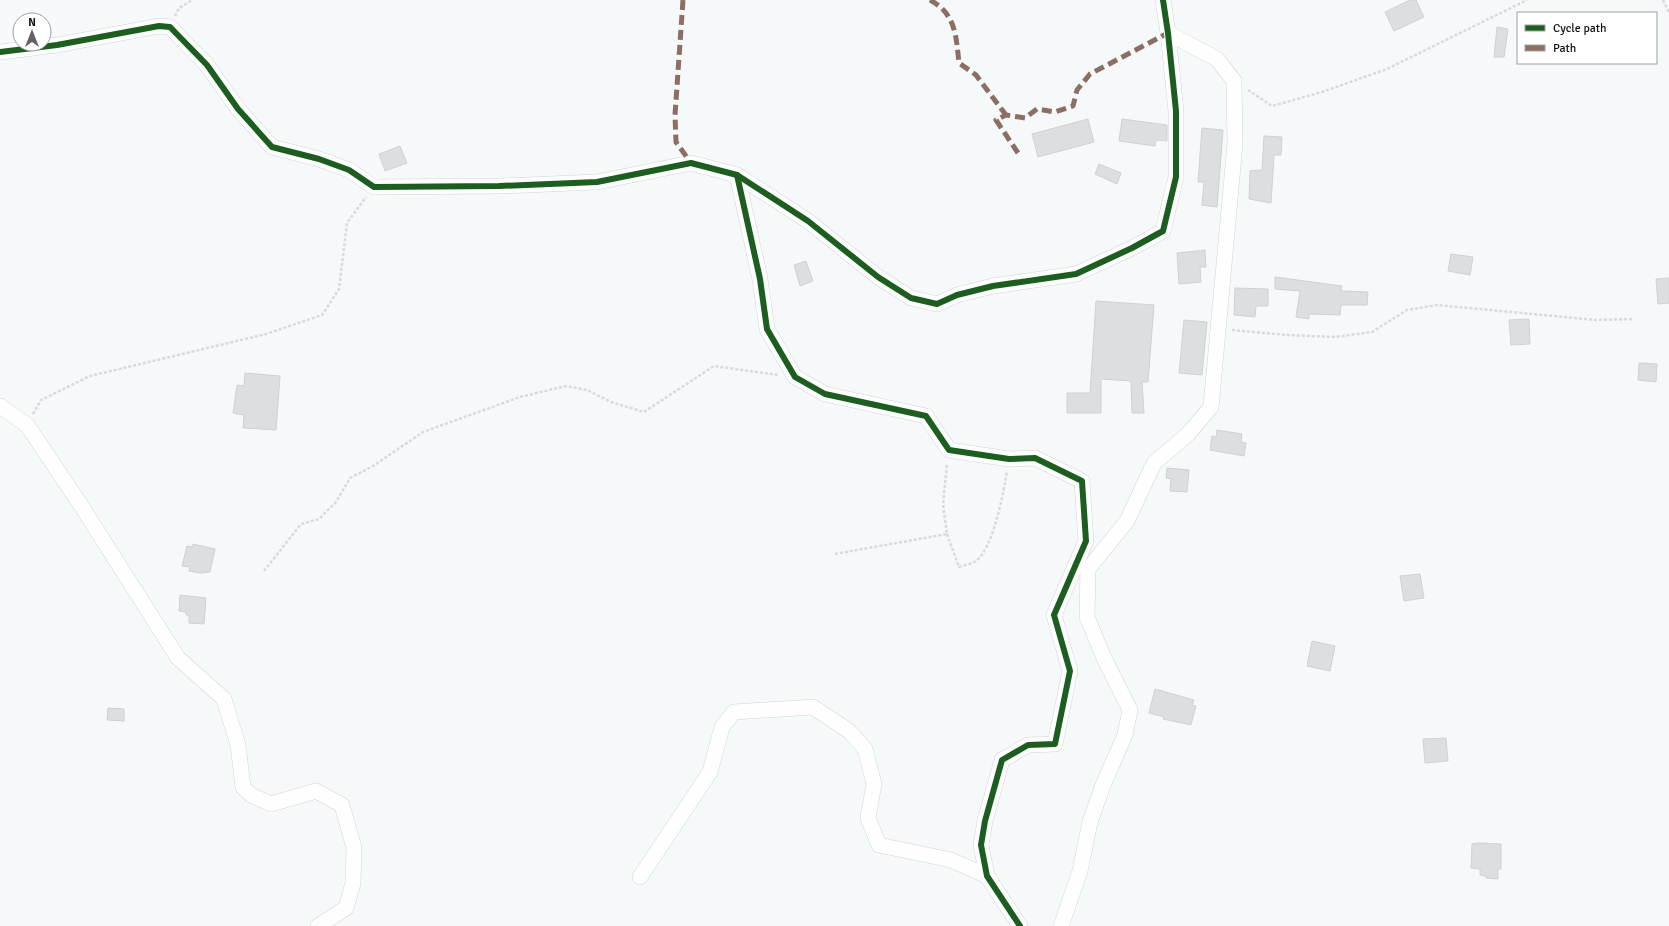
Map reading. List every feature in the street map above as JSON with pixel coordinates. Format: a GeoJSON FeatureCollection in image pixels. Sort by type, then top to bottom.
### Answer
{"type":"FeatureCollection","features":[{"type":"Feature","properties":{"kind":"street"},"geometry":{"type":"LineString","coordinates":[[0,52],[56,45],[159,26],[170,27],[207,65],[238,109],[272,147],[319,159],[349,170],[374,187],[499,186],[597,182],[691,163],[737,175],[808,222],[878,276],[910,298],[937,304],[957,294],[993,286],[1076,274],[1132,248],[1163,231],[1176,177],[1176,111],[1163,0]]}},
{"type":"Feature","properties":{"kind":"street"},"geometry":{"type":"LineString","coordinates":[[1061,926],[1080,871],[1090,822],[1103,785],[1125,735],[1130,710],[1104,658],[1087,617],[1088,569],[1127,521],[1154,463],[1188,434],[1211,407],[1217,328],[1223,291],[1235,144],[1234,81],[1217,59],[1168,33]]}},
{"type":"Feature","properties":{"kind":"street"},"geometry":{"type":"LineString","coordinates":[[737,175],[760,279],[767,329],[795,377],[825,394],[926,416],[948,450],[1009,459],[1035,458],[1082,481],[1086,541],[1054,615],[1070,671],[1055,744],[1028,744],[1002,760],[985,821],[981,845],[987,876],[1020,926]]}},
{"type":"Feature","properties":{"kind":"street"},"geometry":{"type":"LineString","coordinates":[[0,406],[28,425],[178,658],[224,699],[238,745],[243,787],[251,795],[272,804],[316,791],[342,805],[354,848],[353,883],[346,908],[318,926]]}},
{"type":"Feature","properties":{"kind":"street"},"geometry":{"type":"LineString","coordinates":[[640,877],[710,772],[722,726],[734,712],[813,707],[849,732],[865,749],[874,784],[868,818],[879,845],[951,860],[987,876]]}},
{"type":"Feature","properties":{"kind":"path"},"geometry":{"type":"LineString","coordinates":[[170,27],[180,8],[192,0]]}},
{"type":"Feature","properties":{"kind":"path"},"geometry":{"type":"LineString","coordinates":[[1234,81],[1272,106],[1322,92],[1387,69],[1527,0]]}},
{"type":"Feature","properties":{"kind":"path"},"geometry":{"type":"LineString","coordinates":[[1663,0],[1669,13]]}},
{"type":"Feature","properties":{"kind":"path"},"geometry":{"type":"LineString","coordinates":[[28,425],[41,400],[90,376],[266,334],[322,315],[339,289],[347,223],[374,187]]}},
{"type":"Feature","properties":{"kind":"path"},"geometry":{"type":"LineString","coordinates":[[1217,328],[1287,335],[1335,336],[1372,332],[1407,310],[1437,305],[1596,320],[1634,319]]}},
{"type":"Feature","properties":{"kind":"path"},"geometry":{"type":"LineString","coordinates":[[264,571],[301,524],[319,519],[336,502],[350,478],[373,466],[423,432],[453,420],[520,397],[566,386],[587,390],[611,402],[644,412],[714,366],[795,377]]}},
{"type":"Feature","properties":{"kind":"path"},"geometry":{"type":"LineString","coordinates":[[948,450],[943,506],[947,534],[959,567],[977,560],[986,546],[1000,513],[1009,459]]}},
{"type":"Feature","properties":{"kind":"path"},"geometry":{"type":"LineString","coordinates":[[835,554],[921,537],[947,534]]}},
{"type":"Feature","properties":{"kind":"building"},"geometry":{"type":"Polygon","coordinates":[[[1410,0],[1416,0],[1424,17],[1394,31],[1385,12],[1410,0]]]}},
{"type":"Feature","properties":{"kind":"building"},"geometry":{"type":"Polygon","coordinates":[[[1497,27],[1508,29],[1504,57],[1494,57],[1497,27]]]}},
{"type":"Feature","properties":{"kind":"building"},"geometry":{"type":"Polygon","coordinates":[[[1088,119],[1094,142],[1038,157],[1032,134],[1088,119]]]}},
{"type":"Feature","properties":{"kind":"building"},"geometry":{"type":"Polygon","coordinates":[[[1122,119],[1167,125],[1167,141],[1156,140],[1155,146],[1119,141],[1122,119]]]}},
{"type":"Feature","properties":{"kind":"building"},"geometry":{"type":"Polygon","coordinates":[[[1202,128],[1223,130],[1217,207],[1202,205],[1204,182],[1198,182],[1202,128]]]}},
{"type":"Feature","properties":{"kind":"building"},"geometry":{"type":"Polygon","coordinates":[[[1264,136],[1282,137],[1281,155],[1274,155],[1271,203],[1249,199],[1250,171],[1262,170],[1264,136]]]}},
{"type":"Feature","properties":{"kind":"building"},"geometry":{"type":"Polygon","coordinates":[[[400,146],[407,163],[385,171],[379,154],[400,146]]]}},
{"type":"Feature","properties":{"kind":"building"},"geometry":{"type":"Polygon","coordinates":[[[1099,164],[1121,173],[1117,184],[1095,174],[1099,164]]]}},
{"type":"Feature","properties":{"kind":"building"},"geometry":{"type":"Polygon","coordinates":[[[1205,250],[1206,267],[1200,267],[1201,282],[1179,284],[1177,253],[1205,250]]]}},
{"type":"Feature","properties":{"kind":"building"},"geometry":{"type":"Polygon","coordinates":[[[1451,254],[1473,257],[1470,275],[1448,271],[1451,254]]]}},
{"type":"Feature","properties":{"kind":"building"},"geometry":{"type":"Polygon","coordinates":[[[806,261],[813,281],[800,286],[794,265],[806,261]]]}},
{"type":"Feature","properties":{"kind":"building"},"geometry":{"type":"Polygon","coordinates":[[[1275,277],[1342,286],[1341,291],[1368,292],[1367,305],[1341,305],[1340,315],[1309,314],[1309,319],[1296,317],[1300,291],[1275,289],[1275,277]]]}},
{"type":"Feature","properties":{"kind":"building"},"geometry":{"type":"Polygon","coordinates":[[[1669,278],[1669,303],[1658,304],[1656,279],[1669,278]]]}},
{"type":"Feature","properties":{"kind":"building"},"geometry":{"type":"Polygon","coordinates":[[[1235,288],[1268,289],[1268,306],[1256,306],[1255,317],[1234,315],[1235,288]]]}},
{"type":"Feature","properties":{"kind":"building"},"geometry":{"type":"Polygon","coordinates":[[[1096,301],[1154,305],[1148,382],[1142,382],[1144,413],[1132,413],[1131,381],[1101,379],[1101,413],[1067,413],[1067,393],[1090,393],[1096,301]]]}},
{"type":"Feature","properties":{"kind":"building"},"geometry":{"type":"Polygon","coordinates":[[[1529,319],[1530,344],[1511,345],[1509,320],[1529,319]]]}},
{"type":"Feature","properties":{"kind":"building"},"geometry":{"type":"Polygon","coordinates":[[[1184,320],[1207,322],[1202,375],[1179,373],[1184,320]]]}},
{"type":"Feature","properties":{"kind":"building"},"geometry":{"type":"Polygon","coordinates":[[[1639,363],[1657,364],[1656,382],[1638,380],[1639,363]]]}},
{"type":"Feature","properties":{"kind":"building"},"geometry":{"type":"Polygon","coordinates":[[[245,373],[280,376],[276,430],[243,428],[244,415],[233,413],[237,385],[244,386],[245,373]]]}},
{"type":"Feature","properties":{"kind":"building"},"geometry":{"type":"Polygon","coordinates":[[[1217,430],[1242,434],[1241,442],[1246,443],[1244,456],[1210,450],[1212,436],[1216,437],[1217,430]]]}},
{"type":"Feature","properties":{"kind":"building"},"geometry":{"type":"Polygon","coordinates":[[[1167,468],[1189,470],[1187,492],[1170,491],[1171,479],[1166,478],[1167,468]]]}},
{"type":"Feature","properties":{"kind":"building"},"geometry":{"type":"Polygon","coordinates":[[[193,544],[215,549],[210,572],[200,573],[189,571],[190,567],[182,566],[187,546],[192,547],[193,544]]]}},
{"type":"Feature","properties":{"kind":"building"},"geometry":{"type":"Polygon","coordinates":[[[1420,574],[1424,598],[1404,601],[1400,576],[1420,574]]]}},
{"type":"Feature","properties":{"kind":"building"},"geometry":{"type":"Polygon","coordinates":[[[180,595],[206,598],[204,624],[189,623],[189,615],[186,615],[186,612],[179,611],[180,595]]]}},
{"type":"Feature","properties":{"kind":"building"},"geometry":{"type":"Polygon","coordinates":[[[1312,641],[1335,646],[1330,671],[1307,666],[1312,641]]]}},
{"type":"Feature","properties":{"kind":"building"},"geometry":{"type":"Polygon","coordinates":[[[1155,689],[1194,700],[1192,705],[1196,706],[1191,725],[1163,719],[1164,717],[1149,713],[1155,689]]]}},
{"type":"Feature","properties":{"kind":"building"},"geometry":{"type":"Polygon","coordinates":[[[108,708],[124,709],[124,721],[107,720],[108,708]]]}},
{"type":"Feature","properties":{"kind":"building"},"geometry":{"type":"Polygon","coordinates":[[[1446,738],[1448,761],[1425,763],[1423,739],[1446,738]]]}},
{"type":"Feature","properties":{"kind":"building"},"geometry":{"type":"Polygon","coordinates":[[[1472,844],[1501,844],[1501,869],[1498,869],[1498,879],[1486,878],[1486,876],[1480,875],[1480,869],[1471,868],[1472,844]]]}},
{"type":"Feature","properties":{"kind":"marked path"},"geometry":{"type":"LineString","coordinates":[[683,0],[675,115],[676,142],[691,163]]}},
{"type":"Feature","properties":{"kind":"marked path"},"geometry":{"type":"LineString","coordinates":[[930,0],[939,6],[950,19],[957,44],[959,63],[976,75],[1006,115]]}},
{"type":"Feature","properties":{"kind":"marked path"},"geometry":{"type":"LineString","coordinates":[[1018,153],[996,120],[1006,115],[1025,118],[1037,109],[1055,112],[1073,106],[1077,90],[1090,74],[1168,33]]}},
{"type":"Feature","properties":{"kind":"cycle path"},"geometry":{"type":"LineString","coordinates":[[0,52],[57,45],[159,26],[170,27],[207,65],[238,109],[272,147],[319,159],[349,170],[374,187],[499,186],[597,182],[691,163],[737,175],[808,221],[878,277],[911,298],[937,304],[957,295],[993,286],[1076,274],[1132,248],[1163,231],[1176,177],[1176,111],[1163,0]]}},
{"type":"Feature","properties":{"kind":"cycle path"},"geometry":{"type":"LineString","coordinates":[[737,175],[760,279],[767,329],[795,377],[825,394],[926,416],[949,450],[1009,459],[1035,458],[1082,481],[1086,541],[1054,615],[1070,671],[1055,744],[1028,745],[1002,760],[985,821],[981,845],[987,876],[1020,926]]}}]}
